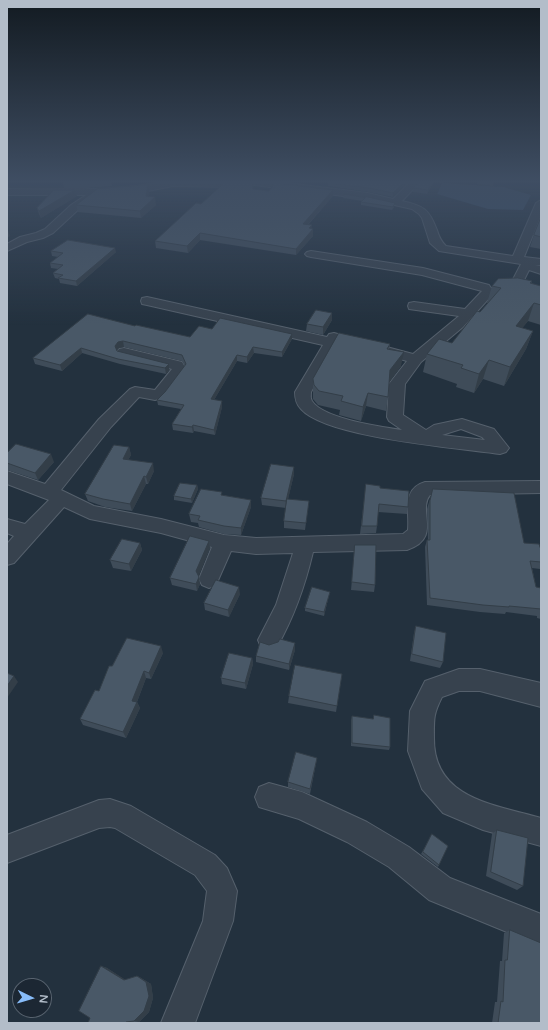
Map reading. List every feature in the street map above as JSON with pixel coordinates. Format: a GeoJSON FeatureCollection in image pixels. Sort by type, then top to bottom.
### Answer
{"type":"FeatureCollection","features":[{"type":"Feature","properties":{"kind":"street"},"geometry":{"type":"LineString","coordinates":[[7,248],[24,239],[38,236],[51,229]]}},
{"type":"Feature","properties":{"kind":"street"},"geometry":{"type":"LineString","coordinates":[[431,229],[436,243],[443,249],[510,270],[541,297]]}},
{"type":"Feature","properties":{"kind":"street"},"geometry":{"type":"LineString","coordinates":[[510,270],[529,229]]}},
{"type":"Feature","properties":{"kind":"street"},"geometry":{"type":"LineString","coordinates":[[429,274],[443,249]]}},
{"type":"Feature","properties":{"kind":"street"},"geometry":{"type":"LineString","coordinates":[[311,254],[429,274],[485,288]]}},
{"type":"Feature","properties":{"kind":"street"},"geometry":{"type":"LineString","coordinates":[[416,359],[334,337],[303,392],[303,399],[307,406],[321,415],[344,424],[380,432],[425,437],[396,416],[397,384],[416,359],[458,324],[510,270],[541,254]]}},
{"type":"Feature","properties":{"kind":"street"},"geometry":{"type":"LineString","coordinates":[[510,270],[541,262]]}},
{"type":"Feature","properties":{"kind":"street"},"geometry":{"type":"LineString","coordinates":[[510,270],[525,266],[541,270]]}},
{"type":"Feature","properties":{"kind":"street"},"geometry":{"type":"LineString","coordinates":[[147,302],[330,342]]}},
{"type":"Feature","properties":{"kind":"street"},"geometry":{"type":"LineString","coordinates":[[458,324],[412,312],[469,313]]}},
{"type":"Feature","properties":{"kind":"street"},"geometry":{"type":"LineString","coordinates":[[7,557],[29,532],[105,423],[135,392],[155,395],[160,394],[179,369],[177,366],[124,352]]}},
{"type":"Feature","properties":{"kind":"street"},"geometry":{"type":"LineString","coordinates":[[7,477],[55,494],[90,512],[161,526],[224,543],[256,546],[407,542],[415,538],[419,530],[417,497],[426,489],[541,487]]}},
{"type":"Feature","properties":{"kind":"street"},"geometry":{"type":"LineString","coordinates":[[7,526],[29,532]]}},
{"type":"Feature","properties":{"kind":"street"},"geometry":{"type":"LineString","coordinates":[[208,579],[224,543]]}},
{"type":"Feature","properties":{"kind":"street"},"geometry":{"type":"LineString","coordinates":[[269,640],[279,624],[290,596],[305,544]]}},
{"type":"Feature","properties":{"kind":"street"},"geometry":{"type":"LineString","coordinates":[[541,695],[480,680],[459,680],[434,689],[422,710],[421,751],[431,780],[453,803],[483,816],[541,832]]}},
{"type":"Feature","properties":{"kind":"street"},"geometry":{"type":"LineString","coordinates":[[270,797],[302,806],[357,832],[399,857],[440,889],[541,930]]}},
{"type":"Feature","properties":{"kind":"street"},"geometry":{"type":"LineString","coordinates":[[7,849],[99,814],[110,813],[121,816],[205,865],[217,878],[222,892],[220,910],[218,921],[178,1023]]}},
{"type":"Feature","properties":{"kind":"building"},"geometry":{"type":"Polygon","coordinates":[[[168,229],[313,229],[296,249],[200,233],[187,246],[155,241],[168,229]]]}},
{"type":"Feature","properties":{"kind":"building"},"geometry":{"type":"Polygon","coordinates":[[[536,229],[541,229],[541,237],[534,235],[536,229]]]}},
{"type":"Feature","properties":{"kind":"building"},"geometry":{"type":"Polygon","coordinates":[[[68,240],[115,248],[76,281],[58,278],[63,275],[53,273],[63,265],[50,263],[63,253],[51,251],[68,240]]]}},
{"type":"Feature","properties":{"kind":"building"},"geometry":{"type":"Polygon","coordinates":[[[518,278],[532,281],[530,283],[541,286],[541,305],[534,303],[516,326],[533,331],[510,367],[489,360],[479,374],[461,368],[463,365],[427,354],[439,339],[452,343],[477,311],[480,312],[501,288],[492,286],[498,279],[518,278]]]}},
{"type":"Feature","properties":{"kind":"building"},"geometry":{"type":"Polygon","coordinates":[[[316,310],[332,313],[323,327],[307,324],[316,310]]]}},
{"type":"Feature","properties":{"kind":"building"},"geometry":{"type":"Polygon","coordinates":[[[88,314],[135,326],[190,337],[199,326],[212,329],[220,318],[292,334],[282,352],[253,347],[247,357],[237,355],[211,399],[222,401],[214,430],[193,425],[192,427],[172,424],[184,405],[157,400],[165,392],[186,364],[182,355],[123,341],[118,342],[115,346],[117,351],[169,364],[165,368],[118,359],[81,348],[60,365],[33,358],[88,314]]]}},
{"type":"Feature","properties":{"kind":"building"},"geometry":{"type":"Polygon","coordinates":[[[339,333],[390,344],[387,349],[404,352],[390,370],[388,397],[368,393],[363,407],[341,401],[343,396],[319,391],[314,385],[313,379],[339,333]]]}},
{"type":"Feature","properties":{"kind":"building"},"geometry":{"type":"Polygon","coordinates":[[[16,444],[51,454],[35,473],[7,463],[7,453],[16,444]]]}},
{"type":"Feature","properties":{"kind":"building"},"geometry":{"type":"Polygon","coordinates":[[[114,445],[129,447],[123,459],[153,463],[146,477],[144,476],[130,504],[85,494],[114,445]]]}},
{"type":"Feature","properties":{"kind":"building"},"geometry":{"type":"Polygon","coordinates":[[[271,464],[294,467],[286,501],[261,498],[271,464]]]}},
{"type":"Feature","properties":{"kind":"building"},"geometry":{"type":"Polygon","coordinates":[[[180,483],[197,485],[191,499],[174,496],[180,483]]]}},
{"type":"Feature","properties":{"kind":"building"},"geometry":{"type":"Polygon","coordinates":[[[366,484],[380,486],[380,488],[409,491],[408,507],[379,504],[377,526],[362,526],[366,484]]]}},
{"type":"Feature","properties":{"kind":"building"},"geometry":{"type":"Polygon","coordinates":[[[201,489],[222,492],[221,495],[251,500],[241,528],[198,520],[200,516],[189,514],[201,489]]]}},
{"type":"Feature","properties":{"kind":"building"},"geometry":{"type":"Polygon","coordinates":[[[433,489],[514,493],[524,543],[539,544],[541,550],[541,562],[530,561],[536,587],[541,588],[541,609],[483,605],[430,598],[427,540],[430,540],[430,501],[433,489]]]}},
{"type":"Feature","properties":{"kind":"building"},"geometry":{"type":"Polygon","coordinates":[[[287,499],[309,501],[306,523],[284,521],[287,499]]]}},
{"type":"Feature","properties":{"kind":"building"},"geometry":{"type":"Polygon","coordinates":[[[190,536],[209,541],[196,571],[199,577],[196,584],[170,578],[190,536]]]}},
{"type":"Feature","properties":{"kind":"building"},"geometry":{"type":"Polygon","coordinates":[[[122,539],[140,543],[129,564],[110,560],[122,539]]]}},
{"type":"Feature","properties":{"kind":"building"},"geometry":{"type":"Polygon","coordinates":[[[355,545],[376,545],[375,585],[352,582],[355,545]]]}},
{"type":"Feature","properties":{"kind":"building"},"geometry":{"type":"Polygon","coordinates":[[[216,580],[239,587],[228,610],[204,603],[216,580]]]}},
{"type":"Feature","properties":{"kind":"building"},"geometry":{"type":"Polygon","coordinates":[[[312,587],[330,592],[324,612],[305,608],[312,587]]]}},
{"type":"Feature","properties":{"kind":"building"},"geometry":{"type":"Polygon","coordinates":[[[416,626],[446,633],[443,662],[412,654],[416,626]]]}},
{"type":"Feature","properties":{"kind":"building"},"geometry":{"type":"Polygon","coordinates":[[[127,638],[161,646],[149,673],[144,671],[132,701],[137,702],[123,732],[80,719],[95,690],[99,691],[109,666],[112,666],[127,638]]]}},
{"type":"Feature","properties":{"kind":"building"},"geometry":{"type":"Polygon","coordinates":[[[280,639],[295,643],[289,664],[256,656],[260,642],[269,645],[278,642],[280,639]]]}},
{"type":"Feature","properties":{"kind":"building"},"geometry":{"type":"Polygon","coordinates":[[[229,653],[252,658],[245,683],[221,678],[229,653]]]}},
{"type":"Feature","properties":{"kind":"building"},"geometry":{"type":"Polygon","coordinates":[[[295,665],[342,674],[337,706],[289,696],[295,665]]]}},
{"type":"Feature","properties":{"kind":"building"},"geometry":{"type":"Polygon","coordinates":[[[7,673],[14,676],[7,686],[7,673]]]}},
{"type":"Feature","properties":{"kind":"building"},"geometry":{"type":"Polygon","coordinates":[[[374,715],[390,718],[390,747],[352,743],[352,716],[373,719],[374,715]]]}},
{"type":"Feature","properties":{"kind":"building"},"geometry":{"type":"Polygon","coordinates":[[[296,752],[317,758],[310,789],[288,782],[296,752]]]}},
{"type":"Feature","properties":{"kind":"building"},"geometry":{"type":"Polygon","coordinates":[[[497,830],[528,838],[523,886],[491,872],[497,830]]]}},
{"type":"Feature","properties":{"kind":"building"},"geometry":{"type":"Polygon","coordinates":[[[432,834],[448,846],[439,865],[423,852],[432,834]]]}},
{"type":"Feature","properties":{"kind":"building"},"geometry":{"type":"Polygon","coordinates":[[[510,930],[541,943],[541,1023],[498,1023],[501,1001],[503,1002],[505,960],[507,960],[510,930]]]}},
{"type":"Feature","properties":{"kind":"building"},"geometry":{"type":"Polygon","coordinates":[[[101,966],[124,980],[137,976],[146,982],[149,996],[144,1011],[134,1021],[126,1023],[88,1023],[90,1018],[79,1011],[101,966]]]}}]}
